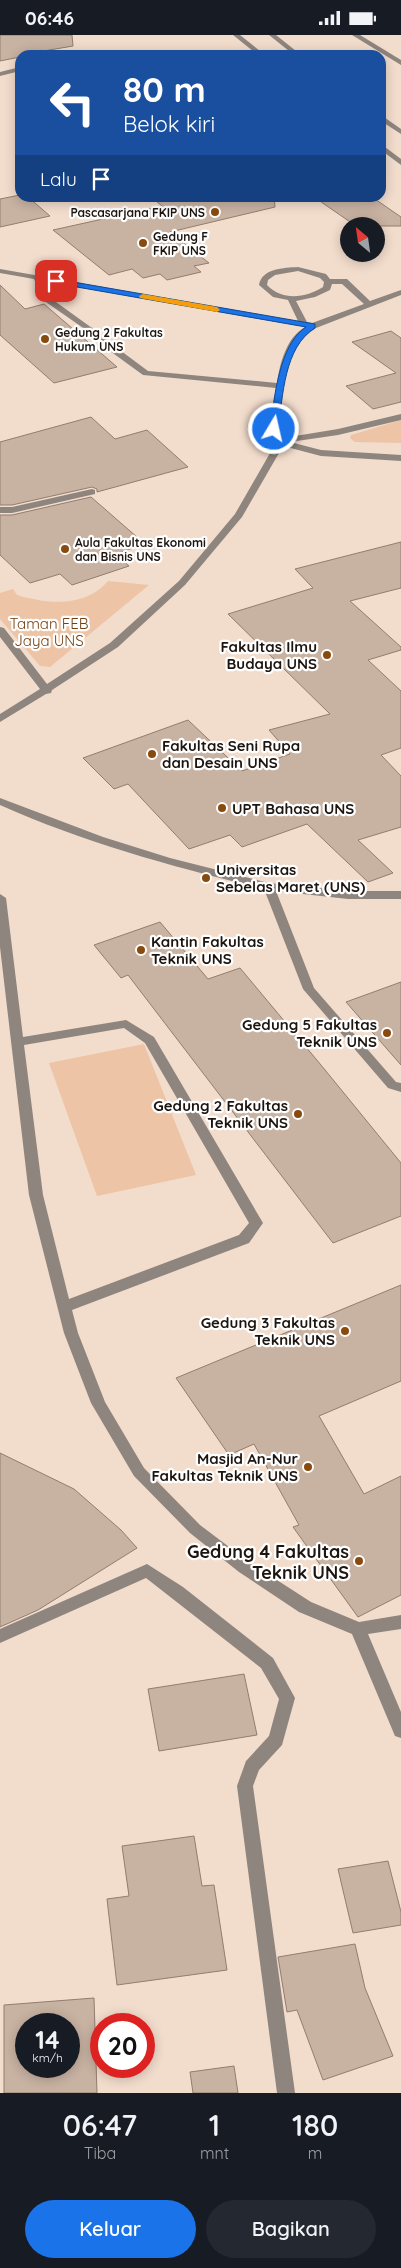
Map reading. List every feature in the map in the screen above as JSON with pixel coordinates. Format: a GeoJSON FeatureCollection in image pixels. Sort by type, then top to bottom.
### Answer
{"type":"FeatureCollection","features":[{"type":"Feature","properties":{"kind":"street"},"geometry":{"type":"LineString","coordinates":[[236,35],[256,50]]}},
{"type":"Feature","properties":{"kind":"street"},"geometry":{"type":"LineString","coordinates":[[272,35],[292,50]]}},
{"type":"Feature","properties":{"kind":"street"},"geometry":{"type":"LineString","coordinates":[[355,35],[380,50]]}},
{"type":"Feature","properties":{"kind":"street"},"geometry":{"type":"LineString","coordinates":[[386,54],[401,63]]}},
{"type":"Feature","properties":{"kind":"street"},"geometry":{"type":"LineString","coordinates":[[0,74],[15,70]]}},
{"type":"Feature","properties":{"kind":"street"},"geometry":{"type":"LineString","coordinates":[[386,120],[400,129]]}},
{"type":"Feature","properties":{"kind":"street"},"geometry":{"type":"LineString","coordinates":[[386,130],[400,129]]}},
{"type":"Feature","properties":{"kind":"street"},"geometry":{"type":"LineString","coordinates":[[386,150],[401,163]]}},
{"type":"Feature","properties":{"kind":"street"},"geometry":{"type":"LineString","coordinates":[[298,269],[323,276],[328,282],[327,288],[319,294],[290,298],[267,291],[262,285],[264,279],[272,273],[298,269]]}},
{"type":"Feature","properties":{"kind":"street"},"geometry":{"type":"LineString","coordinates":[[0,271],[308,326]]}},
{"type":"Feature","properties":{"kind":"street"},"geometry":{"type":"LineString","coordinates":[[37,278],[46,298],[89,330]]}},
{"type":"Feature","properties":{"kind":"street"},"geometry":{"type":"LineString","coordinates":[[328,282],[344,281],[369,304]]}},
{"type":"Feature","properties":{"kind":"street"},"geometry":{"type":"LineString","coordinates":[[401,292],[308,326],[300,333],[294,343],[281,386],[274,429],[281,441],[294,447],[314,452],[401,458]]}},
{"type":"Feature","properties":{"kind":"street"},"geometry":{"type":"LineString","coordinates":[[290,298],[308,326]]}},
{"type":"Feature","properties":{"kind":"street"},"geometry":{"type":"LineString","coordinates":[[102,341],[146,373],[281,386]]}},
{"type":"Feature","properties":{"kind":"street"},"geometry":{"type":"LineString","coordinates":[[281,441],[338,432],[401,417]]}},
{"type":"Feature","properties":{"kind":"street"},"geometry":{"type":"LineString","coordinates":[[0,719],[46,691],[114,645],[182,583],[239,515],[281,441]]}},
{"type":"Feature","properties":{"kind":"street"},"geometry":{"type":"LineString","coordinates":[[0,510],[92,492]]}},
{"type":"Feature","properties":{"kind":"street"},"geometry":{"type":"LineString","coordinates":[[0,630],[46,691]]}},
{"type":"Feature","properties":{"kind":"street"},"geometry":{"type":"LineString","coordinates":[[0,801],[43,821],[116,846],[173,863],[269,887],[348,895],[401,895]]}},
{"type":"Feature","properties":{"kind":"street"},"geometry":{"type":"LineString","coordinates":[[269,887],[309,989],[392,1085],[401,1088]]}},
{"type":"Feature","properties":{"kind":"street"},"geometry":{"type":"LineString","coordinates":[[0,898],[36,1195],[71,1333],[98,1403],[139,1472],[195,1529],[244,1567],[305,1607],[358,1629],[401,1622]]}},
{"type":"Feature","properties":{"kind":"street"},"geometry":{"type":"LineString","coordinates":[[17,1042],[126,1024],[150,1040],[256,1223],[244,1239],[64,1307]]}},
{"type":"Feature","properties":{"kind":"street"},"geometry":{"type":"LineString","coordinates":[[0,1636],[147,1570],[178,1592],[267,1663],[287,1698],[276,1741],[252,1766],[245,1786],[286,2093]]}},
{"type":"Feature","properties":{"kind":"street"},"geometry":{"type":"LineString","coordinates":[[358,1629],[401,1731]]}},
{"type":"Feature","properties":{"kind":"green space"},"geometry":{"type":"Polygon","coordinates":[[[401,420],[401,443],[355,442],[350,438],[351,435],[401,420]]]}},
{"type":"Feature","properties":{"kind":"green space","name":"Taman FEB Jaya UNS"},"geometry":{"type":"Polygon","coordinates":[[[108,581],[149,585],[50,667],[40,666],[0,619],[0,593],[13,589],[17,595],[29,598],[53,602],[77,600],[99,590],[108,581]]]}},
{"type":"Feature","properties":{"kind":"green space"},"geometry":{"type":"Polygon","coordinates":[[[144,1044],[196,1175],[97,1196],[49,1063],[144,1044]]]}},
{"type":"Feature","properties":{"kind":"building"},"geometry":{"type":"Polygon","coordinates":[[[0,35],[72,35],[73,46],[49,50],[15,50],[15,58],[0,61],[0,35]]]}},
{"type":"Feature","properties":{"kind":"building"},"geometry":{"type":"Polygon","coordinates":[[[15,196],[15,202],[34,202],[50,216],[0,227],[0,199],[15,196]]]}},
{"type":"Feature","properties":{"kind":"building"},"geometry":{"type":"Polygon","coordinates":[[[157,202],[274,202],[275,207],[170,232],[209,263],[194,266],[201,272],[167,280],[160,274],[143,278],[132,269],[109,275],[53,230],[162,206],[157,202]]]}},
{"type":"Feature","properties":{"kind":"building"},"geometry":{"type":"Polygon","coordinates":[[[321,202],[379,202],[401,217],[401,226],[385,226],[385,217],[343,217],[321,202]]]}},
{"type":"Feature","properties":{"kind":"building","name":"Gedung 2 Fakultas Hukum UNS"},"geometry":{"type":"Polygon","coordinates":[[[0,285],[25,309],[44,304],[117,367],[54,383],[0,335],[0,285]]]}},
{"type":"Feature","properties":{"kind":"building"},"geometry":{"type":"Polygon","coordinates":[[[391,331],[401,338],[401,402],[373,409],[346,386],[396,373],[352,342],[391,331]]]}},
{"type":"Feature","properties":{"kind":"building"},"geometry":{"type":"Polygon","coordinates":[[[91,417],[115,439],[147,430],[188,467],[97,492],[97,489],[92,487],[12,505],[0,505],[0,442],[91,417]]]}},
{"type":"Feature","properties":{"kind":"building","name":"Aula Fakultas Ekonomi dan Bisnis UNS"},"geometry":{"type":"Polygon","coordinates":[[[91,497],[145,544],[115,554],[129,566],[72,585],[60,574],[30,583],[0,555],[0,515],[12,515],[91,497]]]}},
{"type":"Feature","properties":{"kind":"building"},"geometry":{"type":"Polygon","coordinates":[[[401,542],[401,588],[350,601],[401,647],[401,650],[368,660],[401,691],[401,748],[381,755],[401,776],[401,827],[358,840],[393,873],[368,882],[307,824],[242,847],[230,835],[189,849],[128,784],[114,789],[83,758],[188,720],[242,771],[290,754],[269,730],[330,714],[228,614],[313,588],[295,569],[401,542]]]}},
{"type":"Feature","properties":{"kind":"building","name":"Gedung 2 Fakultas Teknik UNS"},"geometry":{"type":"Polygon","coordinates":[[[160,922],[208,979],[240,968],[321,1065],[401,1163],[401,1216],[333,1243],[128,975],[121,978],[94,945],[160,922]]]}},
{"type":"Feature","properties":{"kind":"building","name":"Gedung 5 Fakultas Teknik UNS"},"geometry":{"type":"Polygon","coordinates":[[[401,982],[401,1065],[346,1002],[401,982]]]}},
{"type":"Feature","properties":{"kind":"building"},"geometry":{"type":"Polygon","coordinates":[[[401,1285],[401,1381],[319,1416],[364,1494],[401,1476],[401,1595],[358,1617],[293,1527],[299,1525],[254,1444],[229,1455],[176,1378],[401,1285]]]}},
{"type":"Feature","properties":{"kind":"building"},"geometry":{"type":"Polygon","coordinates":[[[0,1453],[74,1489],[121,1530],[137,1548],[38,1610],[0,1627],[0,1453]]]}},
{"type":"Feature","properties":{"kind":"building"},"geometry":{"type":"Polygon","coordinates":[[[244,1674],[257,1735],[159,1751],[148,1689],[244,1674]]]}},
{"type":"Feature","properties":{"kind":"building"},"geometry":{"type":"Polygon","coordinates":[[[194,1836],[202,1886],[214,1885],[227,1970],[117,1985],[107,1899],[129,1896],[122,1846],[194,1836]]]}},
{"type":"Feature","properties":{"kind":"building"},"geometry":{"type":"Polygon","coordinates":[[[388,1861],[401,1912],[401,1925],[353,1933],[338,1869],[388,1861]]]}},
{"type":"Feature","properties":{"kind":"building"},"geometry":{"type":"Polygon","coordinates":[[[355,1944],[365,1988],[393,2056],[323,2080],[297,2010],[287,2012],[278,1957],[355,1944]]]}},
{"type":"Feature","properties":{"kind":"building"},"geometry":{"type":"Polygon","coordinates":[[[94,1998],[94,2013],[90,2013],[90,2078],[97,2078],[97,2093],[4,2093],[4,2005],[94,1998]]]}},
{"type":"Feature","properties":{"kind":"building"},"geometry":{"type":"Polygon","coordinates":[[[234,2066],[238,2093],[193,2093],[190,2072],[234,2066]]]}},
{"type":"Feature","properties":{"kind":"tunnel"},"geometry":{"type":"LineString","coordinates":[[89,330],[102,341]]}},
{"type":"Feature","properties":{"kind":"slow traffic"},"geometry":{"type":"LineString","coordinates":[[143,296],[217,310]]}},
{"type":"Feature","properties":{"kind":"place","name":"Pascasarjana FKIP UNS"},"geometry":{"type":"Point","coordinates":[215,212]}},
{"type":"Feature","properties":{"kind":"place","name":"Gedung F FKIP UNS"},"geometry":{"type":"Point","coordinates":[143,243]}},
{"type":"Feature","properties":{"kind":"place","name":"Gedung 2 Fakultas Hukum UNS"},"geometry":{"type":"Point","coordinates":[45,339]}},
{"type":"Feature","properties":{"kind":"place","name":"Aula Fakultas Ekonomi dan Bisnis UNS"},"geometry":{"type":"Point","coordinates":[65,549]}},
{"type":"Feature","properties":{"kind":"place","name":"Fakultas Ilmu Budaya UNS"},"geometry":{"type":"Point","coordinates":[327,655]}},
{"type":"Feature","properties":{"kind":"place","name":"Fakultas Seni Rupa dan Desain UNS"},"geometry":{"type":"Point","coordinates":[152,754]}},
{"type":"Feature","properties":{"kind":"place","name":"UPT Bahasa UNS"},"geometry":{"type":"Point","coordinates":[222,808]}},
{"type":"Feature","properties":{"kind":"place","name":"Universitas Sebelas Maret (UNS)"},"geometry":{"type":"Point","coordinates":[206,878]}},
{"type":"Feature","properties":{"kind":"place","name":"Kantin Fakultas Teknik UNS"},"geometry":{"type":"Point","coordinates":[141,950]}},
{"type":"Feature","properties":{"kind":"place","name":"Gedung 5 Fakultas Teknik UNS"},"geometry":{"type":"Point","coordinates":[387,1033]}},
{"type":"Feature","properties":{"kind":"place","name":"Gedung 2 Fakultas Teknik UNS"},"geometry":{"type":"Point","coordinates":[298,1114]}},
{"type":"Feature","properties":{"kind":"place","name":"Gedung 3 Fakultas Teknik UNS"},"geometry":{"type":"Point","coordinates":[345,1331]}},
{"type":"Feature","properties":{"kind":"place","name":"Masjid An-Nur Fakultas Teknik UNS"},"geometry":{"type":"Point","coordinates":[308,1467]}},
{"type":"Feature","properties":{"kind":"place","name":"Gedung 4 Fakultas Teknik UNS"},"geometry":{"type":"Point","coordinates":[359,1561]}},
{"type":"Feature","properties":{"kind":"route"},"geometry":{"type":"LineString","coordinates":[[56,281],[313,326],[300,333],[289,355],[281,386],[274,429]]}}]}
